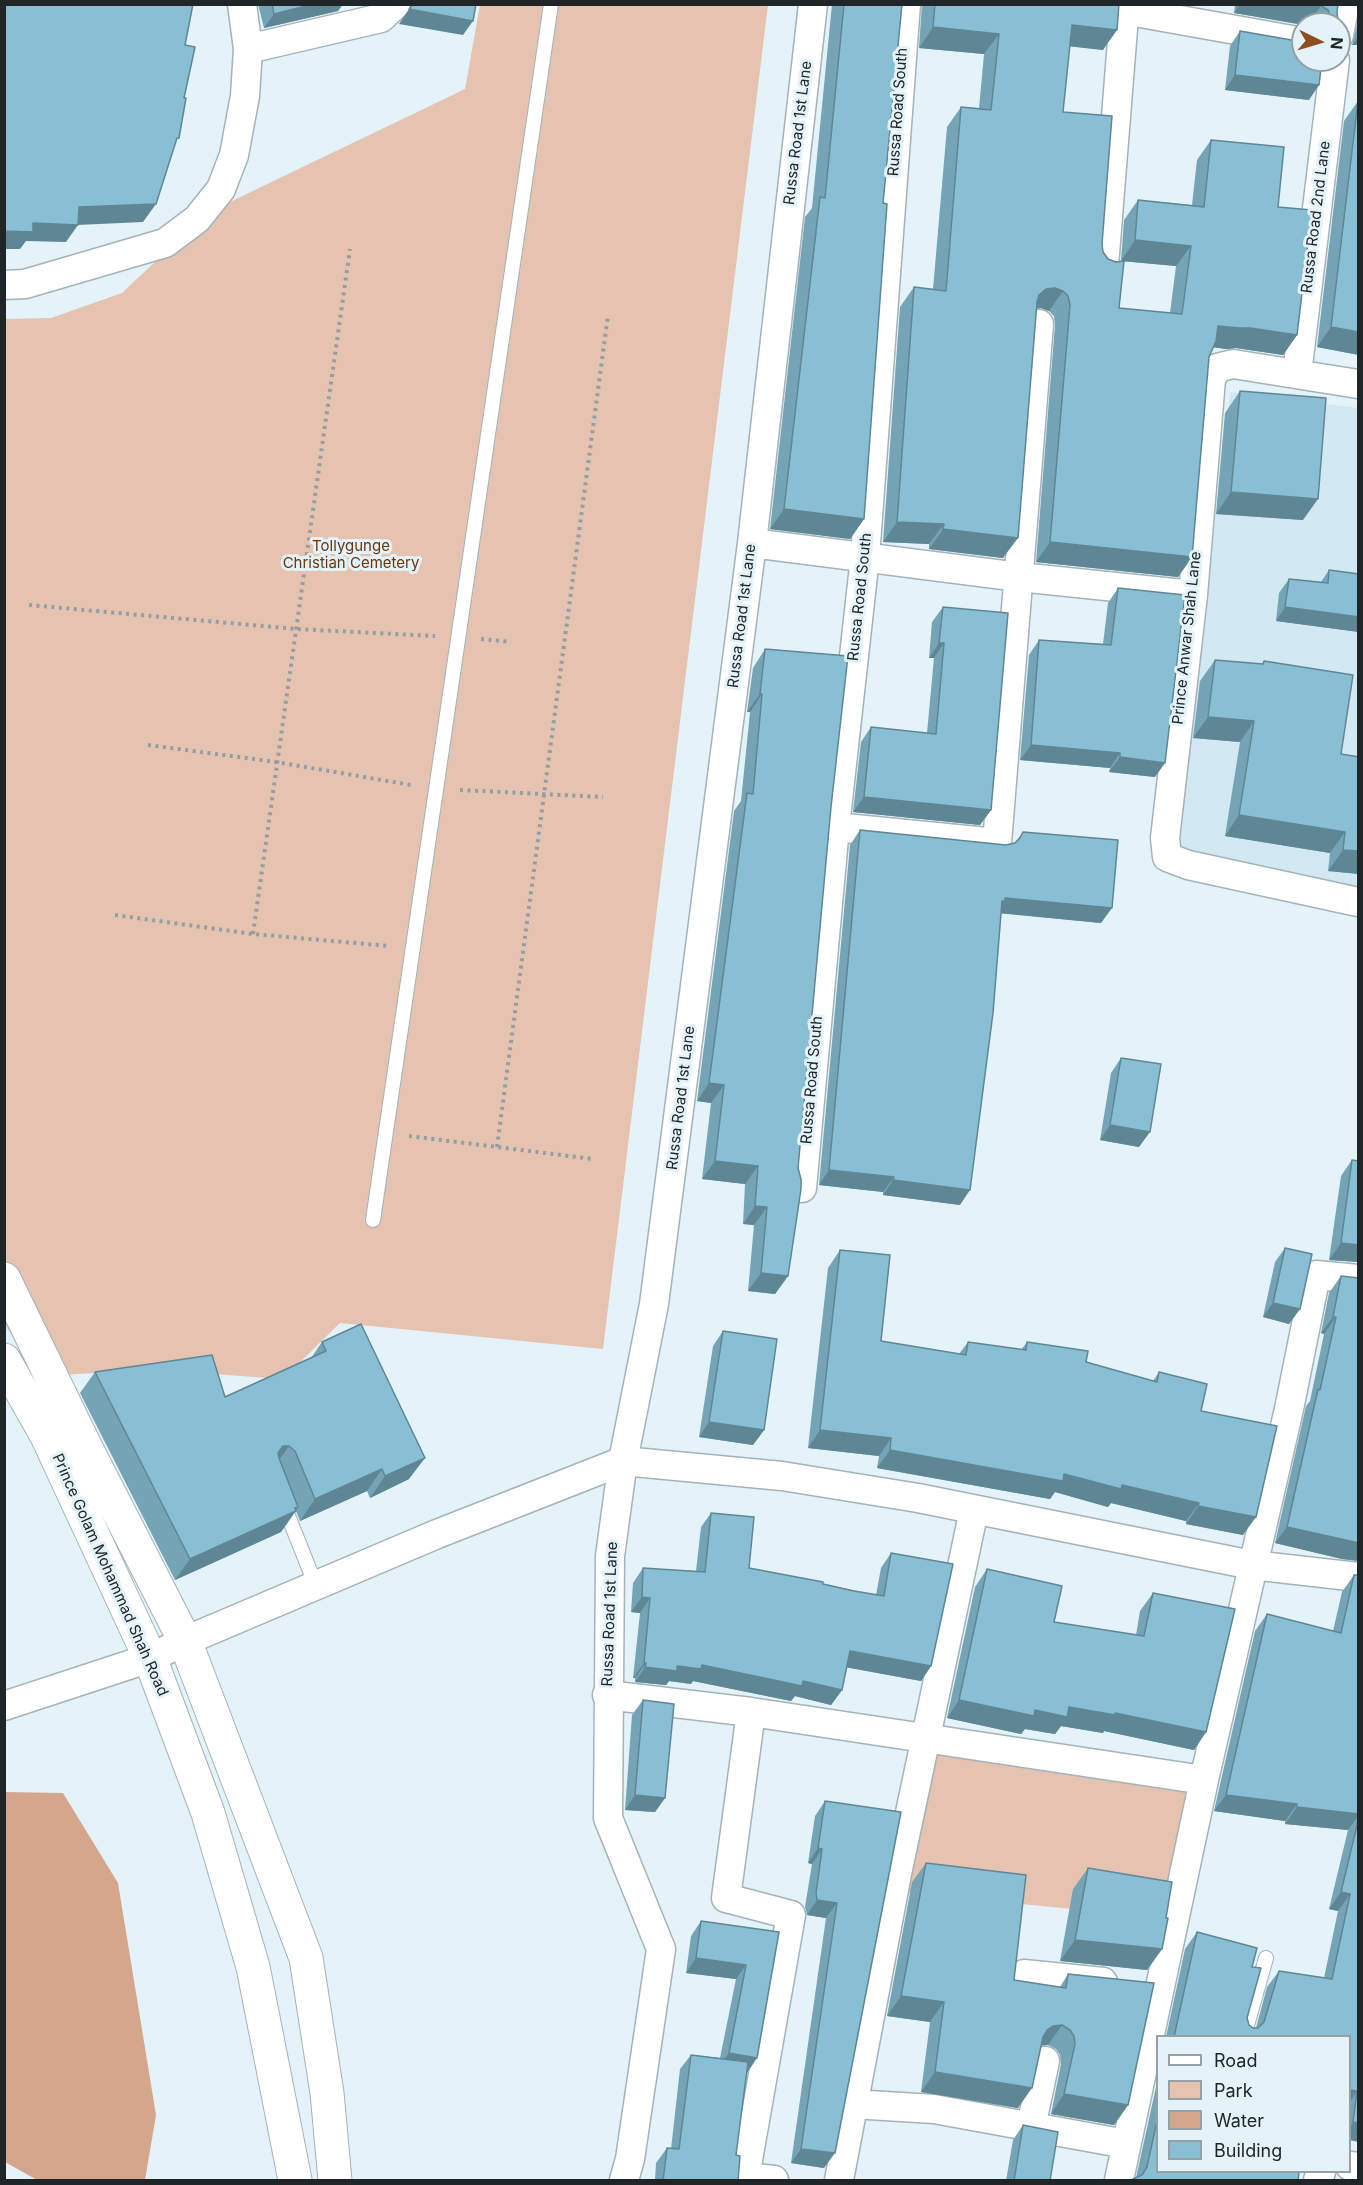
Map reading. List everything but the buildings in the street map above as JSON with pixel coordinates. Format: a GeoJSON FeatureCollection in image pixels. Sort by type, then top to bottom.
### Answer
{"type":"FeatureCollection","features":[{"type":"Feature","properties":{"kind":"street"},"geometry":{"type":"LineString","coordinates":[[4,285],[25,284],[165,243],[197,219],[221,189],[234,155],[245,96],[248,50],[242,4]]}},
{"type":"Feature","properties":{"kind":"street"},"geometry":{"type":"LineString","coordinates":[[248,50],[381,18],[396,4]]}},
{"type":"Feature","properties":{"kind":"street","name":"Russa Road 1st Lane"},"geometry":{"type":"LineString","coordinates":[[624,2181],[630,2159],[661,1950],[608,1818],[609,1556],[622,1461],[654,1304],[752,543],[813,4]]}},
{"type":"Feature","properties":{"kind":"street","name":"Russa Road South"},"geometry":{"type":"LineString","coordinates":[[802,1188],[835,827],[865,557],[906,4]]}},
{"type":"Feature","properties":{"kind":"street"},"geometry":{"type":"LineString","coordinates":[[1104,266],[1124,7],[1291,40]]}},
{"type":"Feature","properties":{"kind":"street","name":"Russa Road 2nd Lane"},"geometry":{"type":"LineString","coordinates":[[1297,375],[1334,72]]}},
{"type":"Feature","properties":{"kind":"street"},"geometry":{"type":"LineString","coordinates":[[835,827],[997,843],[1039,324]]}},
{"type":"Feature","properties":{"kind":"street","name":"Prince Anwar Shah Lane"},"geometry":{"type":"LineString","coordinates":[[1359,384],[1233,364],[1217,368],[1211,379],[1193,595],[1165,838],[1167,857],[1188,865],[1359,902]]}},
{"type":"Feature","properties":{"kind":"street"},"geometry":{"type":"LineString","coordinates":[[752,543],[1019,577],[1193,595]]}},
{"type":"Feature","properties":{"kind":"street"},"geometry":{"type":"LineString","coordinates":[[1119,2181],[1126,2144],[1140,1986],[1203,1780],[1289,1409],[1316,1275],[1359,1279]]}},
{"type":"Feature","properties":{"kind":"street"},"geometry":{"type":"LineString","coordinates":[[4,1279],[85,1446],[185,1641],[306,1958],[327,2093],[335,2181]]}},
{"type":"Feature","properties":{"kind":"street","name":"Prince Golam Mohammad Shah Road"},"geometry":{"type":"LineString","coordinates":[[4,1360],[46,1434],[150,1658],[208,1813],[254,1967],[295,2181]]}},
{"type":"Feature","properties":{"kind":"street"},"geometry":{"type":"LineString","coordinates":[[4,1706],[150,1658],[436,1534],[622,1461],[782,1476],[918,1498],[1252,1565],[1359,1577]]}},
{"type":"Feature","properties":{"kind":"street"},"geometry":{"type":"LineString","coordinates":[[839,2181],[924,1738],[974,1510]]}},
{"type":"Feature","properties":{"kind":"street"},"geometry":{"type":"LineString","coordinates":[[607,1695],[751,1712],[1203,1780]]}},
{"type":"Feature","properties":{"kind":"street"},"geometry":{"type":"LineString","coordinates":[[751,1712],[726,1898],[791,1916],[745,2176],[774,2181]]}},
{"type":"Feature","properties":{"kind":"street"},"geometry":{"type":"LineString","coordinates":[[1024,1974],[1140,1986]]}},
{"type":"Feature","properties":{"kind":"street"},"geometry":{"type":"LineString","coordinates":[[1031,2127],[1045,2061]]}},
{"type":"Feature","properties":{"kind":"street"},"geometry":{"type":"LineString","coordinates":[[852,2104],[934,2109],[1126,2144]]}},
{"type":"Feature","properties":{"kind":"lane"},"geometry":{"type":"LineString","coordinates":[[373,1220],[551,4]]}},
{"type":"Feature","properties":{"kind":"lane"},"geometry":{"type":"LineString","coordinates":[[276,1486],[316,1586]]}},
{"type":"Feature","properties":{"kind":"lane"},"geometry":{"type":"LineString","coordinates":[[1245,2035],[1266,1958]]}},
{"type":"Feature","properties":{"kind":"path"},"geometry":{"type":"LineString","coordinates":[[253,934],[350,249]]}},
{"type":"Feature","properties":{"kind":"path"},"geometry":{"type":"LineString","coordinates":[[497,1147],[608,315]]}},
{"type":"Feature","properties":{"kind":"path"},"geometry":{"type":"LineString","coordinates":[[29,605],[296,629],[511,642]]}},
{"type":"Feature","properties":{"kind":"path"},"geometry":{"type":"LineString","coordinates":[[148,745],[276,762],[437,790],[603,796]]}},
{"type":"Feature","properties":{"kind":"path"},"geometry":{"type":"LineString","coordinates":[[115,915],[253,934],[413,948]]}},
{"type":"Feature","properties":{"kind":"path"},"geometry":{"type":"LineString","coordinates":[[386,1133],[592,1160]]}},
{"type":"Feature","properties":{"kind":"shaded area"},"geometry":{"type":"Polygon","coordinates":[[[1230,392],[1358,408],[1358,892],[1177,847],[1230,392]]]}},
{"type":"Feature","properties":{"kind":"green space","name":"Tollygunge Christian Cemetery"},"geometry":{"type":"Polygon","coordinates":[[[480,5],[768,5],[603,1349],[340,1323],[283,1379],[157,1370],[38,1376],[5,1325],[4,319],[51,318],[122,293],[207,213],[465,89],[480,5]]]}},
{"type":"Feature","properties":{"kind":"green space"},"geometry":{"type":"Polygon","coordinates":[[[932,1747],[1195,1787],[1162,1918],[902,1892],[932,1747]]]}},
{"type":"Feature","properties":{"kind":"water"},"geometry":{"type":"Polygon","coordinates":[[[5,1792],[63,1793],[118,1883],[156,2115],[145,2180],[37,2180],[5,2162],[5,1792]]]}}]}
